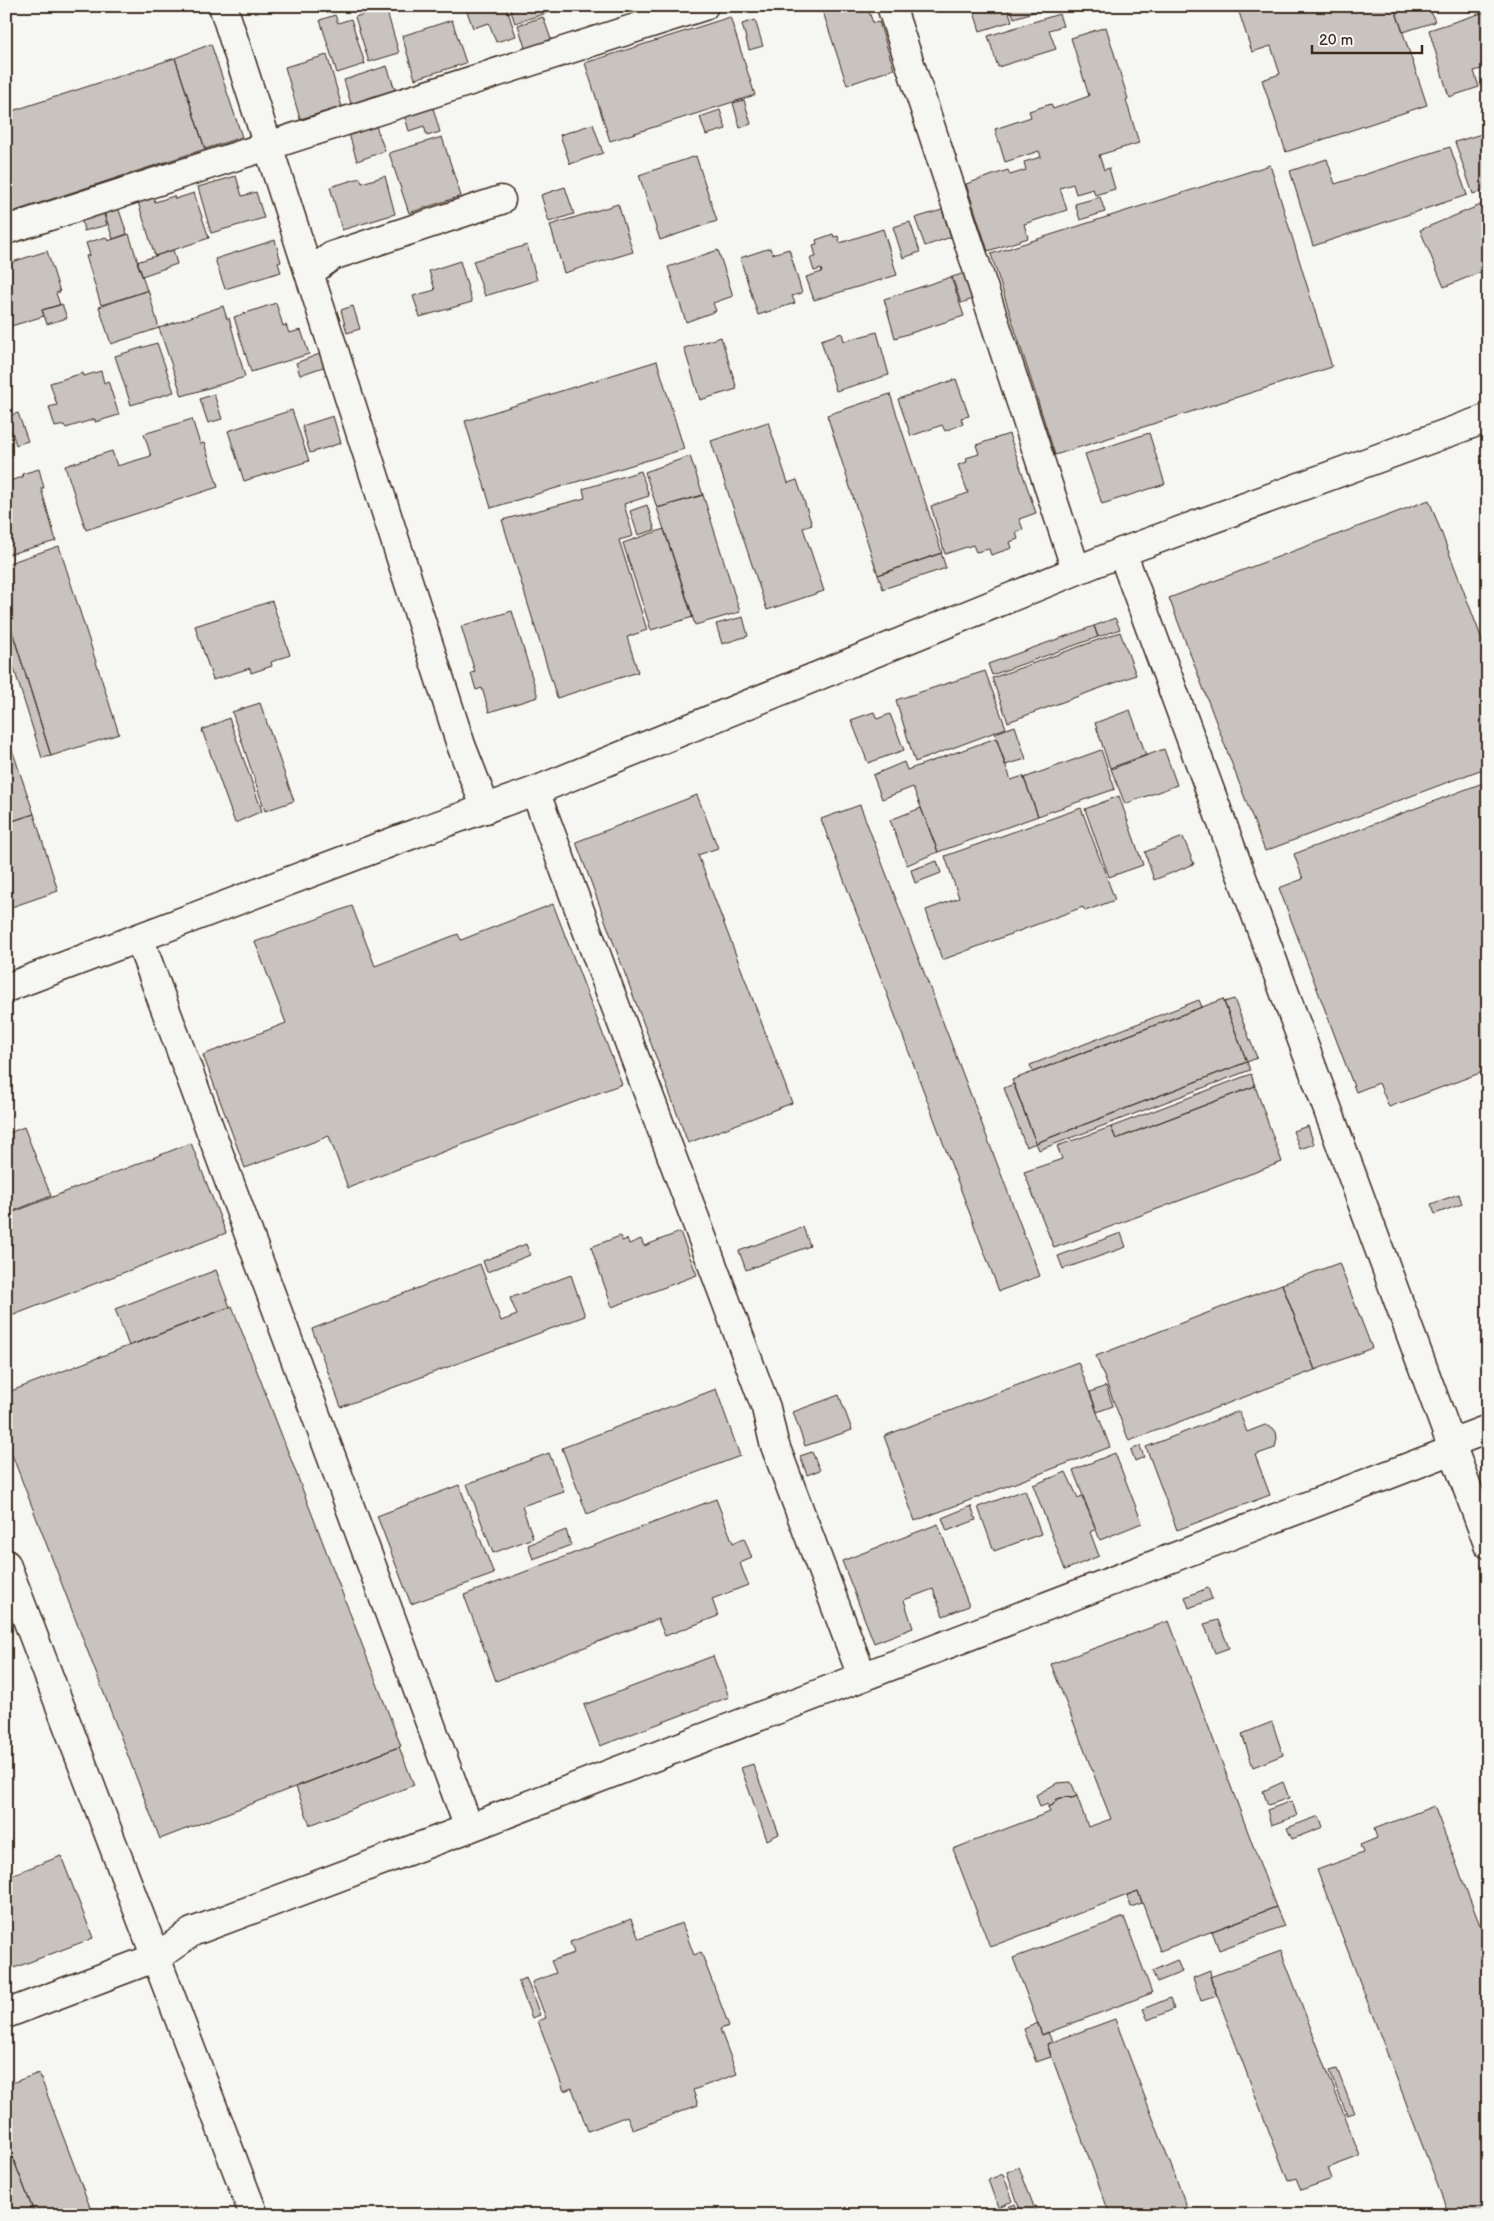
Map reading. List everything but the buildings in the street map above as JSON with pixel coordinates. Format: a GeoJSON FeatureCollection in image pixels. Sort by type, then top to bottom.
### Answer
{"type":"FeatureCollection","features":[{"type":"Feature","properties":{"kind":"street"},"geometry":{"type":"LineString","coordinates":[[224,6],[461,745],[486,809]]}},
{"type":"Feature","properties":{"kind":"street"},"geometry":{"type":"LineString","coordinates":[[6,230],[704,6]]}},
{"type":"Feature","properties":{"kind":"street"},"geometry":{"type":"LineString","coordinates":[[891,6],[1076,570]]}},
{"type":"Feature","properties":{"kind":"street"},"geometry":{"type":"LineString","coordinates":[[309,273],[332,256],[501,200]]}},
{"type":"Feature","properties":{"kind":"street"},"geometry":{"type":"LineString","coordinates":[[6,988],[535,791],[1122,552],[1488,418]]}},
{"type":"Feature","properties":{"kind":"street"},"geometry":{"type":"LineString","coordinates":[[1122,552],[1488,1544]]}},
{"type":"Feature","properties":{"kind":"street"},"geometry":{"type":"LineString","coordinates":[[535,791],[766,1408],[774,1443],[862,1676]]}},
{"type":"Feature","properties":{"kind":"street"},"geometry":{"type":"LineString","coordinates":[[139,938],[469,1828]]}},
{"type":"Feature","properties":{"kind":"street"},"geometry":{"type":"LineString","coordinates":[[6,2014],[157,1957],[192,1932],[469,1828],[862,1676],[1452,1446],[1488,1429]]}},
{"type":"Feature","properties":{"kind":"street"},"geometry":{"type":"LineString","coordinates":[[6,1564],[254,2215]]}}]}
